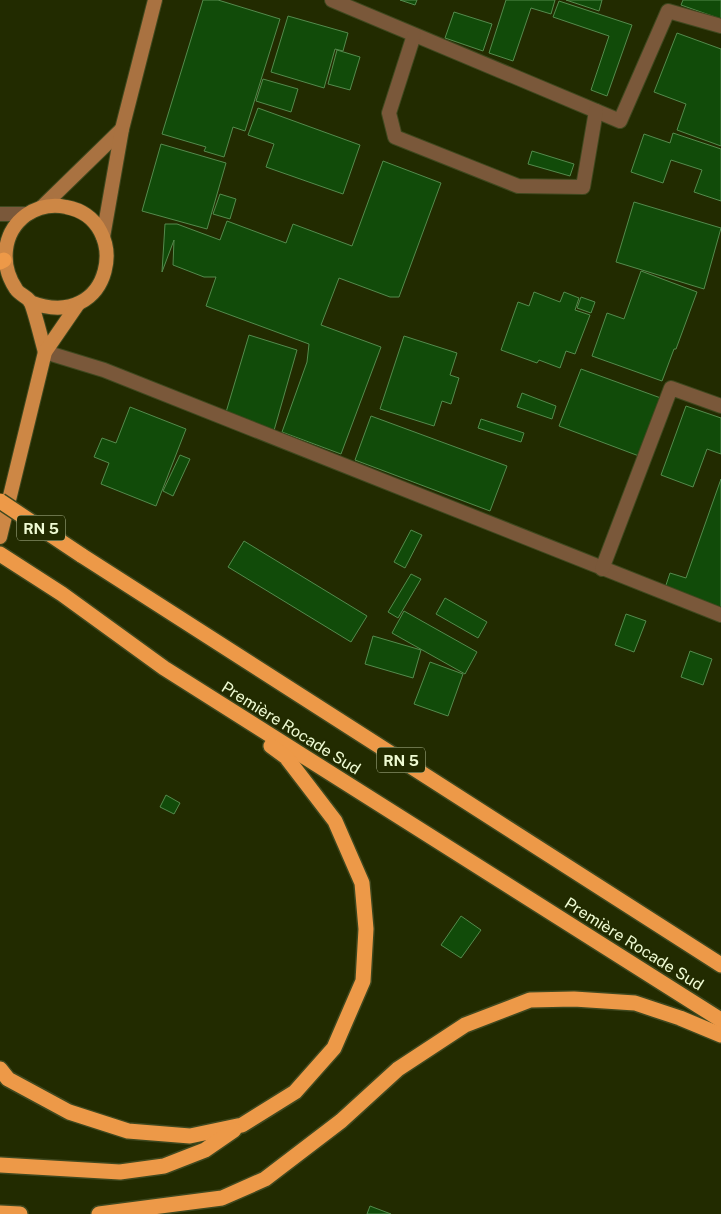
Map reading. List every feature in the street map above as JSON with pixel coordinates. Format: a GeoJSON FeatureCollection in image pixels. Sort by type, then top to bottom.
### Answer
{"type":"FeatureCollection","features":[{"type":"Feature","properties":{"kind":"highway","name":"Première Rocade Sud"},"geometry":{"type":"LineString","coordinates":[[0,501],[721,965]]}},
{"type":"Feature","properties":{"kind":"highway","name":"Première Rocade Sud"},"geometry":{"type":"LineString","coordinates":[[0,554],[62,594],[164,668],[721,1020]]}},
{"type":"Feature","properties":{"kind":"highway"},"geometry":{"type":"LineString","coordinates":[[0,1165],[120,1172],[164,1166],[205,1150],[295,1092],[334,1048],[362,981],[366,930],[362,882],[335,821],[286,757],[164,668]]}},
{"type":"Feature","properties":{"kind":"highway"},"geometry":{"type":"LineString","coordinates":[[99,1214],[222,1198],[265,1179],[341,1120],[398,1069],[465,1025],[530,1000],[574,999],[635,1004],[680,1018],[721,1035]]}},
{"type":"Feature","properties":{"kind":"highway"},"geometry":{"type":"LineString","coordinates":[[0,1069],[8,1079],[69,1112],[128,1131],[190,1136],[242,1125]]}},
{"type":"Feature","properties":{"kind":"highway"},"geometry":{"type":"LineString","coordinates":[[0,1214],[20,1214]]}},
{"type":"Feature","properties":{"kind":"main road"},"geometry":{"type":"LineString","coordinates":[[103,237],[122,129],[155,0]]}},
{"type":"Feature","properties":{"kind":"main road"},"geometry":{"type":"LineString","coordinates":[[42,207],[122,129]]}},
{"type":"Feature","properties":{"kind":"main road"},"geometry":{"type":"LineString","coordinates":[[57,205],[72,208],[85,214],[96,225],[103,237],[107,253],[106,268],[100,283],[91,295],[78,304],[62,308],[45,308],[30,302],[17,291],[8,276],[2,256],[8,238],[16,225],[27,214],[42,207],[57,205]]}},
{"type":"Feature","properties":{"kind":"main road"},"geometry":{"type":"LineString","coordinates":[[30,302],[46,352]]}},
{"type":"Feature","properties":{"kind":"main road"},"geometry":{"type":"LineString","coordinates":[[0,537],[46,352],[78,304]]}},
{"type":"Feature","properties":{"kind":"street"},"geometry":{"type":"LineString","coordinates":[[332,0],[620,122],[668,5],[721,26]]}},
{"type":"Feature","properties":{"kind":"street"},"geometry":{"type":"LineString","coordinates":[[414,34],[389,113],[395,137],[518,186],[583,187],[596,111]]}},
{"type":"Feature","properties":{"kind":"street"},"geometry":{"type":"LineString","coordinates":[[0,214],[27,214]]}},
{"type":"Feature","properties":{"kind":"street"},"geometry":{"type":"LineString","coordinates":[[46,352],[104,370],[721,615]]}},
{"type":"Feature","properties":{"kind":"street"},"geometry":{"type":"LineString","coordinates":[[602,569],[671,388],[721,406]]}},
{"type":"Feature","properties":{"kind":"building"},"geometry":{"type":"Polygon","coordinates":[[[203,0],[218,0],[280,19],[245,131],[233,127],[224,157],[204,151],[206,147],[162,134],[203,0]]]}},
{"type":"Feature","properties":{"kind":"building"},"geometry":{"type":"Polygon","coordinates":[[[400,0],[417,0],[415,5],[400,0]]]}},
{"type":"Feature","properties":{"kind":"building"},"geometry":{"type":"Polygon","coordinates":[[[506,0],[555,0],[551,14],[531,8],[513,61],[489,53],[506,0]]]}},
{"type":"Feature","properties":{"kind":"building"},"geometry":{"type":"Polygon","coordinates":[[[566,0],[602,0],[599,11],[566,0]]]}},
{"type":"Feature","properties":{"kind":"building"},"geometry":{"type":"Polygon","coordinates":[[[683,0],[721,0],[721,19],[681,5],[683,0]]]}},
{"type":"Feature","properties":{"kind":"building"},"geometry":{"type":"Polygon","coordinates":[[[559,1],[632,25],[607,96],[591,90],[609,36],[553,17],[559,1]]]}},
{"type":"Feature","properties":{"kind":"building"},"geometry":{"type":"Polygon","coordinates":[[[454,12],[492,24],[483,51],[445,38],[454,12]]]}},
{"type":"Feature","properties":{"kind":"building"},"geometry":{"type":"Polygon","coordinates":[[[288,16],[348,33],[343,51],[335,49],[324,88],[271,72],[288,16]]]}},
{"type":"Feature","properties":{"kind":"building"},"geometry":{"type":"Polygon","coordinates":[[[677,33],[721,49],[721,146],[677,130],[686,104],[654,92],[677,33]]]}},
{"type":"Feature","properties":{"kind":"building"},"geometry":{"type":"Polygon","coordinates":[[[337,50],[360,57],[350,90],[328,84],[337,50]]]}},
{"type":"Feature","properties":{"kind":"building"},"geometry":{"type":"Polygon","coordinates":[[[263,79],[298,89],[291,112],[256,101],[263,79]]]}},
{"type":"Feature","properties":{"kind":"building"},"geometry":{"type":"Polygon","coordinates":[[[258,108],[360,145],[343,194],[266,167],[274,144],[248,135],[258,108]]]}},
{"type":"Feature","properties":{"kind":"building"},"geometry":{"type":"Polygon","coordinates":[[[673,133],[721,149],[721,201],[694,192],[702,170],[671,160],[663,183],[631,172],[644,134],[670,143],[673,133]]]}},
{"type":"Feature","properties":{"kind":"building"},"geometry":{"type":"Polygon","coordinates":[[[161,144],[226,163],[207,229],[142,211],[161,144]]]}},
{"type":"Feature","properties":{"kind":"building"},"geometry":{"type":"Polygon","coordinates":[[[532,151],[574,164],[570,176],[528,164],[532,151]]]}},
{"type":"Feature","properties":{"kind":"building"},"geometry":{"type":"Polygon","coordinates":[[[383,161],[441,183],[399,297],[390,297],[339,278],[321,325],[381,347],[341,454],[282,432],[307,362],[309,344],[206,306],[216,277],[204,277],[173,265],[174,240],[162,272],[165,224],[177,224],[220,240],[227,221],[286,243],[293,224],[352,246],[383,161]]]}},
{"type":"Feature","properties":{"kind":"building"},"geometry":{"type":"Polygon","coordinates":[[[220,194],[236,199],[230,219],[213,214],[220,194]]]}},
{"type":"Feature","properties":{"kind":"building"},"geometry":{"type":"Polygon","coordinates":[[[634,202],[721,228],[704,289],[616,262],[634,202]]]}},
{"type":"Feature","properties":{"kind":"building"},"geometry":{"type":"Polygon","coordinates":[[[641,271],[697,292],[662,381],[592,356],[607,313],[624,319],[641,271]]]}},
{"type":"Feature","properties":{"kind":"building"},"geometry":{"type":"Polygon","coordinates":[[[534,292],[560,302],[564,292],[579,298],[575,310],[590,315],[575,354],[566,351],[560,368],[539,360],[537,363],[501,350],[518,302],[529,306],[534,292]]]}},
{"type":"Feature","properties":{"kind":"building"},"geometry":{"type":"Polygon","coordinates":[[[581,297],[595,302],[591,313],[577,308],[581,297]]]}},
{"type":"Feature","properties":{"kind":"building"},"geometry":{"type":"Polygon","coordinates":[[[249,335],[297,350],[273,434],[224,419],[249,335]]]}},
{"type":"Feature","properties":{"kind":"building"},"geometry":{"type":"Polygon","coordinates":[[[404,336],[457,353],[450,375],[459,378],[451,404],[442,401],[434,426],[380,409],[404,336]]]}},
{"type":"Feature","properties":{"kind":"building"},"geometry":{"type":"Polygon","coordinates":[[[581,369],[669,401],[647,459],[559,426],[581,369]]]}},
{"type":"Feature","properties":{"kind":"building"},"geometry":{"type":"Polygon","coordinates":[[[522,393],[556,406],[552,419],[517,407],[522,393]]]}},
{"type":"Feature","properties":{"kind":"building"},"geometry":{"type":"Polygon","coordinates":[[[686,406],[721,418],[721,454],[707,449],[693,487],[661,475],[686,406]]]}},
{"type":"Feature","properties":{"kind":"building"},"geometry":{"type":"Polygon","coordinates":[[[130,407],[186,429],[156,506],[101,484],[109,463],[94,457],[102,438],[116,443],[130,407]]]}},
{"type":"Feature","properties":{"kind":"building"},"geometry":{"type":"Polygon","coordinates":[[[371,416],[507,466],[490,511],[355,460],[371,416]]]}},
{"type":"Feature","properties":{"kind":"building"},"geometry":{"type":"Polygon","coordinates":[[[481,419],[524,433],[521,442],[478,428],[481,419]]]}},
{"type":"Feature","properties":{"kind":"building"},"geometry":{"type":"Polygon","coordinates":[[[180,455],[190,459],[173,496],[163,491],[180,455]]]}},
{"type":"Feature","properties":{"kind":"building"},"geometry":{"type":"Polygon","coordinates":[[[721,479],[721,608],[665,588],[670,573],[686,578],[721,479]]]}},
{"type":"Feature","properties":{"kind":"building"},"geometry":{"type":"Polygon","coordinates":[[[411,530],[422,535],[405,568],[394,562],[411,530]]]}},
{"type":"Feature","properties":{"kind":"building"},"geometry":{"type":"Polygon","coordinates":[[[244,541],[367,616],[351,642],[228,567],[244,541]]]}},
{"type":"Feature","properties":{"kind":"building"},"geometry":{"type":"Polygon","coordinates":[[[411,574],[421,579],[398,618],[388,612],[411,574]]]}},
{"type":"Feature","properties":{"kind":"building"},"geometry":{"type":"Polygon","coordinates":[[[445,598],[487,622],[478,638],[436,614],[445,598]]]}},
{"type":"Feature","properties":{"kind":"building"},"geometry":{"type":"Polygon","coordinates":[[[404,611],[477,652],[465,674],[392,633],[404,611]]]}},
{"type":"Feature","properties":{"kind":"building"},"geometry":{"type":"Polygon","coordinates":[[[626,614],[646,621],[634,652],[615,645],[626,614]]]}},
{"type":"Feature","properties":{"kind":"building"},"geometry":{"type":"Polygon","coordinates":[[[373,636],[421,650],[413,678],[365,664],[373,636]]]}},
{"type":"Feature","properties":{"kind":"building"},"geometry":{"type":"Polygon","coordinates":[[[690,651],[712,659],[703,685],[681,677],[690,651]]]}},
{"type":"Feature","properties":{"kind":"building"},"geometry":{"type":"Polygon","coordinates":[[[430,662],[463,674],[448,716],[414,704],[430,662]]]}},
{"type":"Feature","properties":{"kind":"building"},"geometry":{"type":"Polygon","coordinates":[[[166,795],[180,803],[174,814],[160,807],[166,795]]]}},
{"type":"Feature","properties":{"kind":"building"},"geometry":{"type":"Polygon","coordinates":[[[461,916],[481,930],[461,958],[441,945],[461,916]]]}},
{"type":"Feature","properties":{"kind":"building"},"geometry":{"type":"Polygon","coordinates":[[[370,1206],[391,1214],[367,1214],[370,1206]]]}}]}
